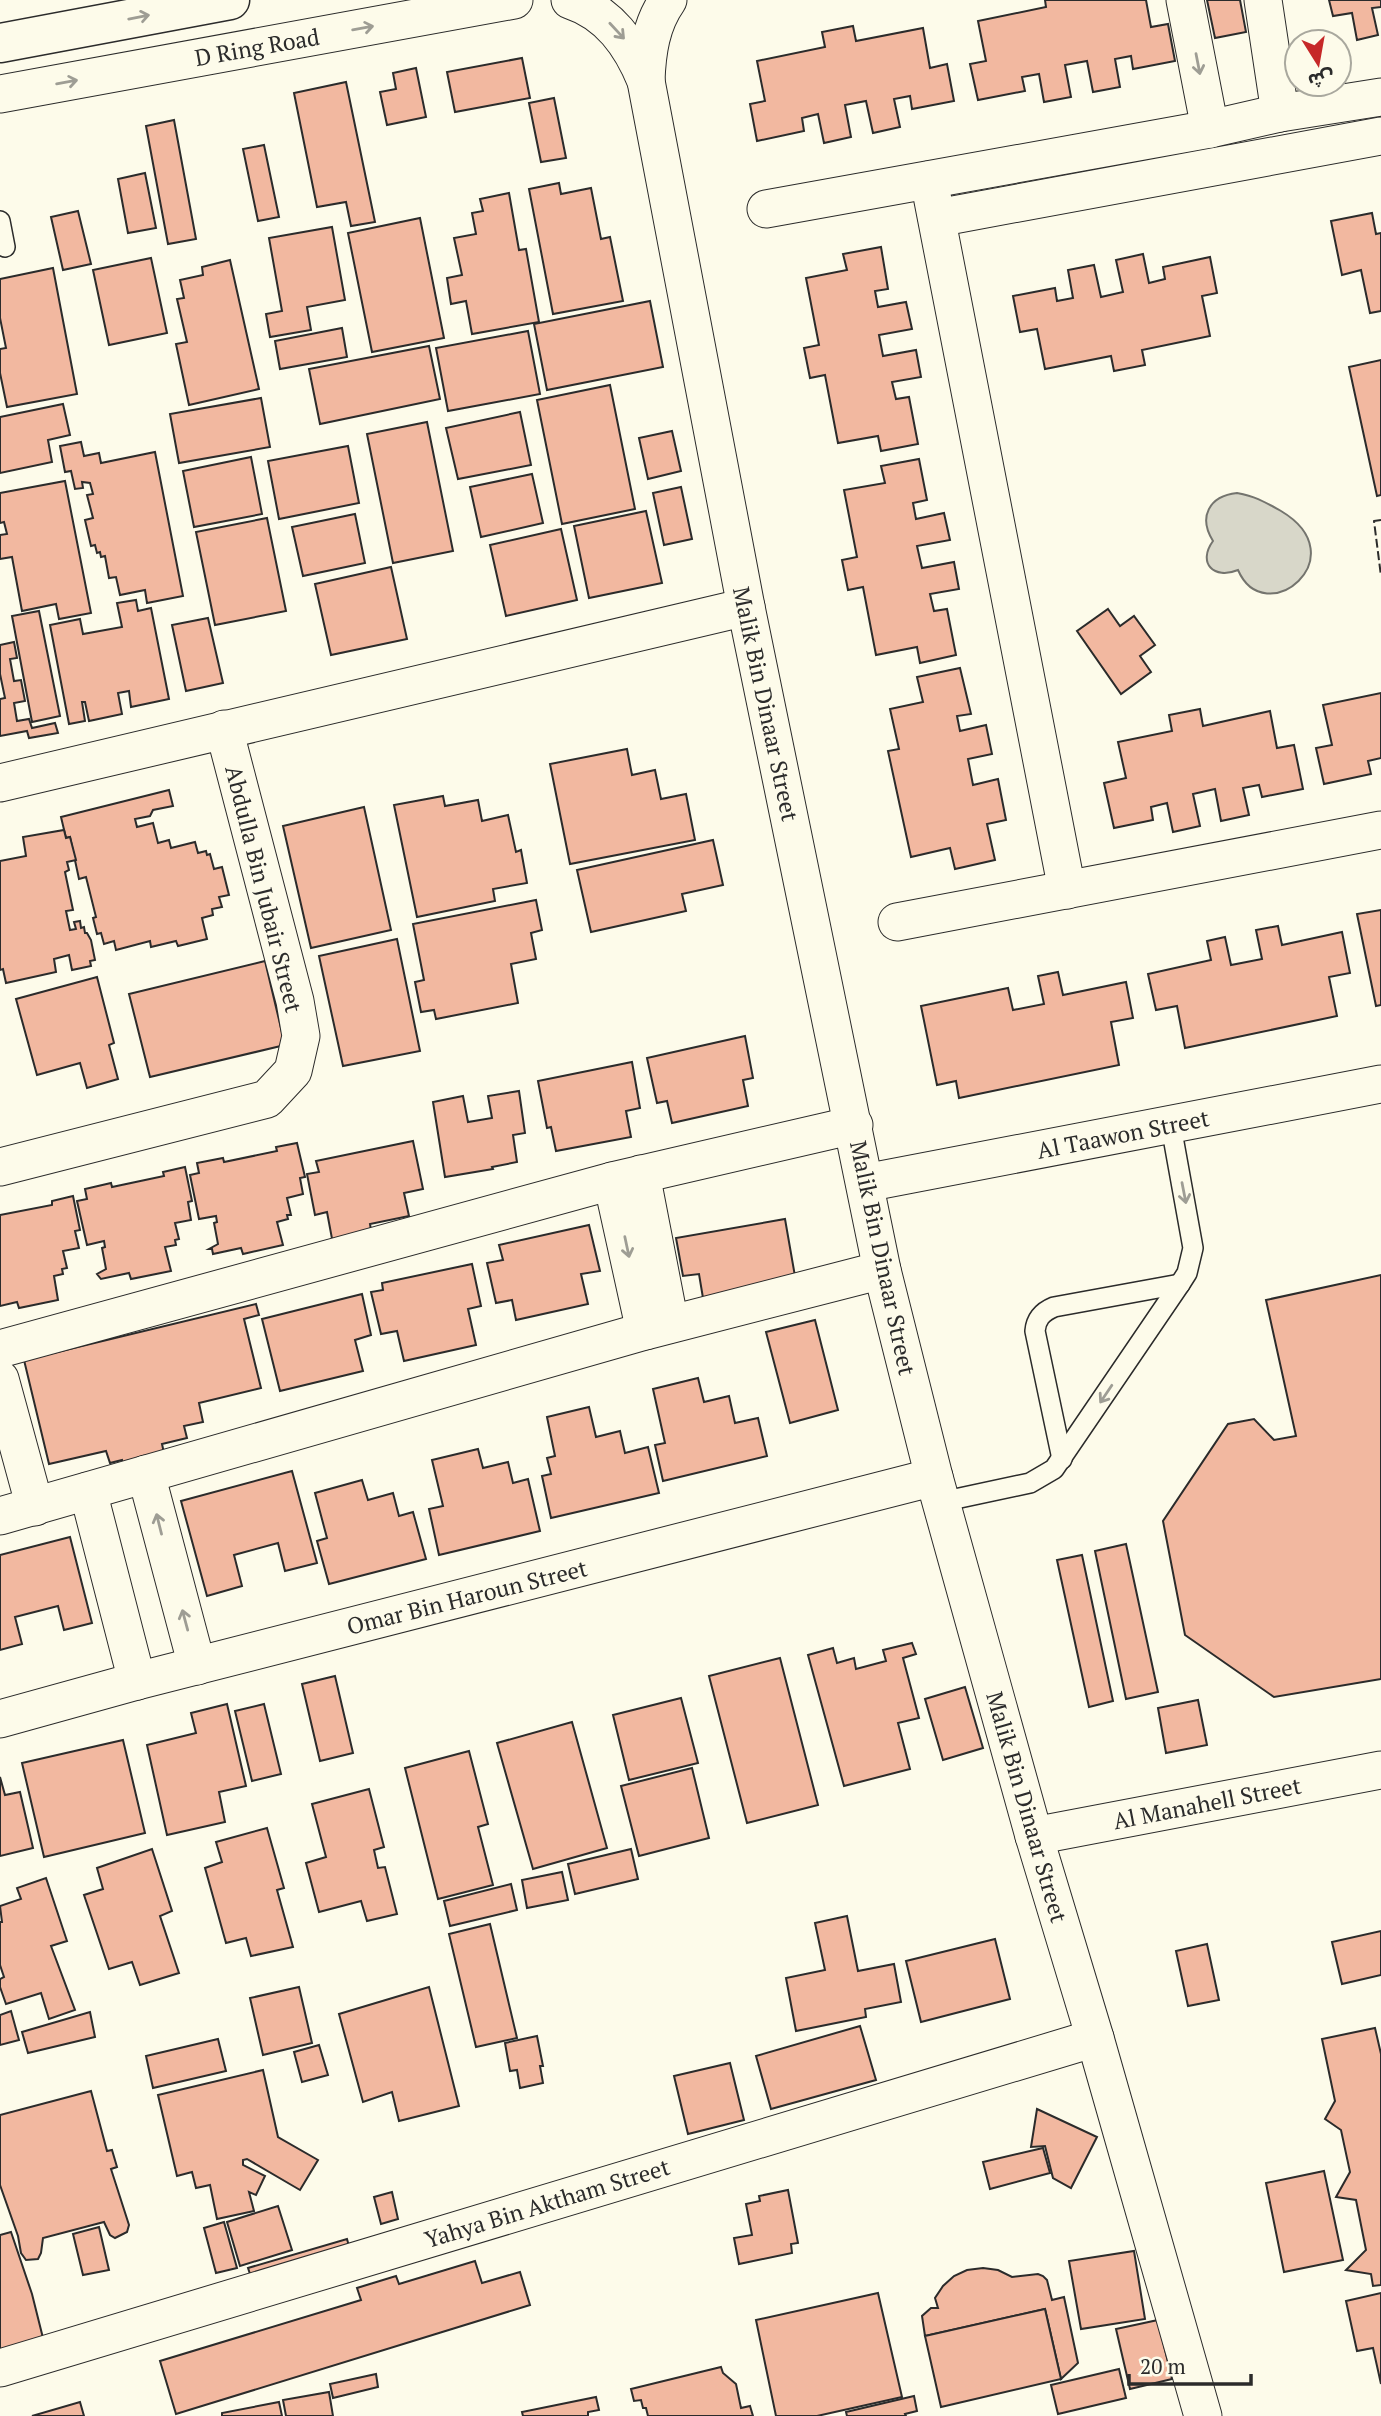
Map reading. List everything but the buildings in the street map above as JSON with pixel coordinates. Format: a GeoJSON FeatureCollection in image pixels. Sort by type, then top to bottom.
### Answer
{"type":"FeatureCollection","features":[{"type":"Feature","properties":{"kind":"main road"},"geometry":{"type":"LineString","coordinates":[[0,43],[230,0]]}},
{"type":"Feature","properties":{"kind":"street","name":"D Ring Road"},"geometry":{"type":"LineString","coordinates":[[0,94],[514,0]]}},
{"type":"Feature","properties":{"kind":"street","name":"Malik Bin Dinaar Street"},"geometry":{"type":"LineString","coordinates":[[569,0],[599,14],[620,33],[635,55],[646,81],[746,607],[882,1270],[938,1489],[1034,1836],[1203,2416]]}},
{"type":"Feature","properties":{"kind":"street","name":"Malik Bin Dinaar Street"},"geometry":{"type":"LineString","coordinates":[[646,81],[647,55],[653,30],[668,0]]}},
{"type":"Feature","properties":{"kind":"street"},"geometry":{"type":"LineString","coordinates":[[1185,0],[1210,129]]}},
{"type":"Feature","properties":{"kind":"street"},"geometry":{"type":"LineString","coordinates":[[1263,0],[1280,113]]}},
{"type":"Feature","properties":{"kind":"street"},"geometry":{"type":"LineString","coordinates":[[766,209],[1210,129],[1280,113],[1381,97]]}},
{"type":"Feature","properties":{"kind":"street"},"geometry":{"type":"LineString","coordinates":[[937,218],[1381,136]]}},
{"type":"Feature","properties":{"kind":"street"},"geometry":{"type":"LineString","coordinates":[[929,180],[1067,890]]}},
{"type":"Feature","properties":{"kind":"street"},"geometry":{"type":"LineString","coordinates":[[0,783],[746,607]]}},
{"type":"Feature","properties":{"kind":"street","name":"Abdulla Bin Jubair Street"},"geometry":{"type":"LineString","coordinates":[[0,1167],[267,1098],[293,1071],[301,1036],[295,1001],[224,729]]}},
{"type":"Feature","properties":{"kind":"street"},"geometry":{"type":"LineString","coordinates":[[897,922],[1381,830]]}},
{"type":"Feature","properties":{"kind":"street","name":"Al Taawon Street"},"geometry":{"type":"LineString","coordinates":[[865,1183],[1381,1084]]}},
{"type":"Feature","properties":{"kind":"street"},"geometry":{"type":"LineString","coordinates":[[0,1349],[626,1177],[854,1125]]}},
{"type":"Feature","properties":{"kind":"street"},"geometry":{"type":"LineString","coordinates":[[626,1177],[658,1327]]}},
{"type":"Feature","properties":{"kind":"street"},"geometry":{"type":"LineString","coordinates":[[0,1516],[658,1327],[882,1270]]}},
{"type":"Feature","properties":{"kind":"street"},"geometry":{"type":"LineString","coordinates":[[0,1379],[35,1507]]}},
{"type":"Feature","properties":{"kind":"street"},"geometry":{"type":"LineString","coordinates":[[146,1474],[197,1666]]}},
{"type":"Feature","properties":{"kind":"street","name":"Omar Bin Haroun Street"},"geometry":{"type":"LineString","coordinates":[[0,1719],[197,1666],[938,1489]]}},
{"type":"Feature","properties":{"kind":"street"},"geometry":{"type":"LineString","coordinates":[[88,1491],[137,1681]]}},
{"type":"Feature","properties":{"kind":"street","name":"Al Manahell Street"},"geometry":{"type":"LineString","coordinates":[[1034,1836],[1381,1770]]}},
{"type":"Feature","properties":{"kind":"street","name":"Yahya Bin Aktham Street"},"geometry":{"type":"LineString","coordinates":[[0,2368],[1095,2038]]}},
{"type":"Feature","properties":{"kind":"lane"},"geometry":{"type":"LineString","coordinates":[[0,220],[5,247]]}},
{"type":"Feature","properties":{"kind":"lane"},"geometry":{"type":"LineString","coordinates":[[938,1489],[1030,1483],[1054,1469],[1180,1284],[1187,1273],[1193,1248],[1171,1126]]}},
{"type":"Feature","properties":{"kind":"lane"},"geometry":{"type":"LineString","coordinates":[[1062,1458],[1035,1331],[1040,1316],[1054,1307],[1180,1284]]}},
{"type":"Feature","properties":{"kind":"shaded area"},"geometry":{"type":"Polygon","coordinates":[[[1237,493],[1255,498],[1281,511],[1302,529],[1311,548],[1308,566],[1298,581],[1284,591],[1267,593],[1251,587],[1238,570],[1222,573],[1210,568],[1207,556],[1213,541],[1206,524],[1209,509],[1219,498],[1237,493]]]}},
{"type":"Feature","properties":{"kind":"fence"},"geometry":{"type":"LineString","coordinates":[[1381,520],[1374,521],[1381,576]]}}]}
